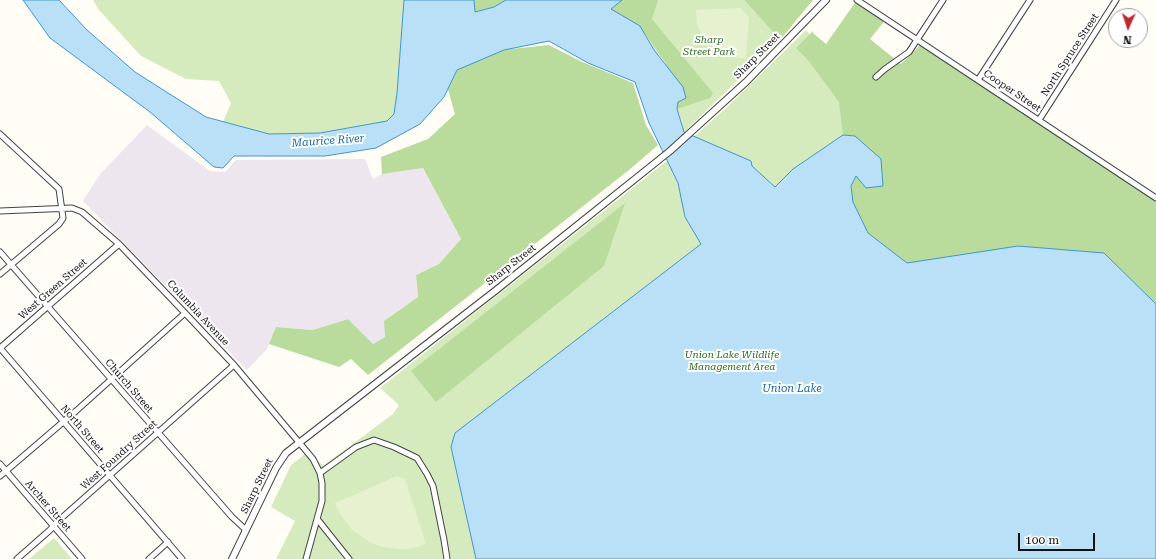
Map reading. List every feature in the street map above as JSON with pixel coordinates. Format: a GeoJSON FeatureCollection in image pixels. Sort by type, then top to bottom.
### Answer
{"type":"FeatureCollection","features":[{"type":"Feature","properties":{"kind":"street","name":"Sharp Street"},"geometry":{"type":"LineString","coordinates":[[232,559],[282,458],[298,443],[399,366],[670,151],[746,82],[826,0]]}},
{"type":"Feature","properties":{"kind":"street","name":"Cooper Street"},"geometry":{"type":"LineString","coordinates":[[857,0],[1156,198]]}},
{"type":"Feature","properties":{"kind":"street"},"geometry":{"type":"LineString","coordinates":[[876,77],[885,69],[908,54],[944,0]]}},
{"type":"Feature","properties":{"kind":"street"},"geometry":{"type":"LineString","coordinates":[[978,80],[1030,0]]}},
{"type":"Feature","properties":{"kind":"street","name":"North Spruce Street"},"geometry":{"type":"LineString","coordinates":[[1039,120],[1116,0]]}},
{"type":"Feature","properties":{"kind":"street"},"geometry":{"type":"LineString","coordinates":[[0,134],[59,189],[63,218],[59,224],[0,274]]}},
{"type":"Feature","properties":{"kind":"street","name":"Columbia Avenue"},"geometry":{"type":"LineString","coordinates":[[62,209],[72,208],[87,215],[119,244],[234,366],[313,459],[320,473]]}},
{"type":"Feature","properties":{"kind":"street"},"geometry":{"type":"LineString","coordinates":[[0,211],[62,209]]}},
{"type":"Feature","properties":{"kind":"street","name":"West Green Street"},"geometry":{"type":"LineString","coordinates":[[0,348],[119,244]]}},
{"type":"Feature","properties":{"kind":"street","name":"Church Street"},"geometry":{"type":"LineString","coordinates":[[0,252],[232,517],[246,530]]}},
{"type":"Feature","properties":{"kind":"street"},"geometry":{"type":"LineString","coordinates":[[0,476],[185,313]]}},
{"type":"Feature","properties":{"kind":"street","name":"North Street"},"geometry":{"type":"LineString","coordinates":[[0,348],[182,559]]}},
{"type":"Feature","properties":{"kind":"street","name":"West Foundry Street"},"geometry":{"type":"LineString","coordinates":[[17,559],[234,366]]}},
{"type":"Feature","properties":{"kind":"street"},"geometry":{"type":"LineString","coordinates":[[306,559],[321,509],[322,483],[320,473],[356,447],[374,440],[385,443],[417,458],[427,474],[432,486],[447,559]]}},
{"type":"Feature","properties":{"kind":"street","name":"Archer Street"},"geometry":{"type":"LineString","coordinates":[[0,464],[82,559]]}},
{"type":"Feature","properties":{"kind":"street"},"geometry":{"type":"LineString","coordinates":[[318,520],[349,559]]}},
{"type":"Feature","properties":{"kind":"street"},"geometry":{"type":"LineString","coordinates":[[149,559],[168,542]]}},
{"type":"Feature","properties":{"kind":"shaded area"},"geometry":{"type":"Polygon","coordinates":[[[147,125],[210,171],[225,172],[236,160],[365,159],[373,179],[382,174],[423,168],[461,239],[439,264],[416,275],[418,297],[384,321],[385,337],[373,344],[348,319],[313,330],[277,327],[267,349],[247,370],[83,201],[100,174],[147,125]]]}},
{"type":"Feature","properties":{"kind":"green space"},"geometry":{"type":"Polygon","coordinates":[[[93,0],[404,0],[394,114],[387,121],[320,133],[269,134],[223,122],[231,103],[219,81],[186,79],[141,56],[99,10],[93,0]]]}},
{"type":"Feature","properties":{"kind":"green space"},"geometry":{"type":"Polygon","coordinates":[[[474,0],[506,0],[494,7],[475,12],[474,0]]]}},
{"type":"Feature","properties":{"kind":"green space"},"geometry":{"type":"Polygon","coordinates":[[[622,0],[658,0],[652,19],[713,93],[710,98],[677,109],[678,102],[666,64],[640,26],[610,9],[622,0]]]}},
{"type":"Feature","properties":{"kind":"green space","name":"Sharp Street Park"},"geometry":{"type":"Polygon","coordinates":[[[651,0],[744,0],[780,40],[684,132],[666,64],[654,50],[640,26],[651,0]]]}},
{"type":"Feature","properties":{"kind":"green space"},"geometry":{"type":"Polygon","coordinates":[[[744,0],[813,0],[780,40],[744,0]]]}},
{"type":"Feature","properties":{"kind":"green space"},"geometry":{"type":"Polygon","coordinates":[[[857,0],[887,18],[870,39],[901,64],[923,42],[1156,198],[1156,304],[1104,253],[1018,246],[907,263],[868,233],[853,202],[851,186],[856,176],[855,136],[843,135],[839,102],[808,60],[796,48],[813,31],[813,33],[826,44],[857,0]]]}},
{"type":"Feature","properties":{"kind":"green space"},"geometry":{"type":"Polygon","coordinates":[[[741,8],[749,17],[746,59],[727,56],[714,49],[704,39],[697,25],[696,10],[741,8]]]}},
{"type":"Feature","properties":{"kind":"green space","name":"Union Lake"},"geometry":{"type":"Polygon","coordinates":[[[806,30],[912,156],[1156,200],[1156,559],[276,559],[295,521],[271,507],[291,465],[309,451],[323,466],[393,414],[399,405],[380,388],[668,160],[726,108],[806,30]]]}},
{"type":"Feature","properties":{"kind":"green space"},"geometry":{"type":"Polygon","coordinates":[[[549,45],[580,61],[633,83],[646,125],[658,145],[629,170],[368,375],[351,359],[339,367],[269,344],[276,327],[313,330],[348,319],[373,344],[385,337],[384,321],[418,297],[416,275],[439,264],[461,239],[423,168],[382,174],[381,157],[428,139],[455,114],[445,79],[473,53],[549,45]]]}},
{"type":"Feature","properties":{"kind":"green space"},"geometry":{"type":"Polygon","coordinates":[[[625,203],[604,266],[436,402],[411,371],[625,203]]]}},
{"type":"Feature","properties":{"kind":"green space"},"geometry":{"type":"Polygon","coordinates":[[[397,476],[405,479],[426,544],[413,548],[399,549],[382,547],[370,542],[352,530],[338,511],[335,503],[397,476]]]}},
{"type":"Feature","properties":{"kind":"green space"},"geometry":{"type":"Polygon","coordinates":[[[54,538],[72,559],[29,559],[54,538]]]}},
{"type":"Feature","properties":{"kind":"water","name":"Union Lake"},"geometry":{"type":"Polygon","coordinates":[[[23,0],[59,0],[87,30],[135,72],[206,117],[269,134],[320,133],[387,121],[394,114],[397,93],[404,0],[474,0],[475,12],[494,7],[506,0],[622,0],[611,9],[640,26],[654,50],[683,87],[686,98],[678,102],[677,109],[684,132],[751,161],[752,166],[775,187],[793,169],[843,135],[855,136],[881,159],[883,186],[866,188],[856,176],[851,186],[853,202],[868,233],[907,263],[1018,246],[1104,253],[1156,304],[1156,559],[476,559],[451,447],[455,433],[701,244],[685,217],[678,183],[649,123],[635,82],[588,63],[549,41],[504,50],[457,70],[444,97],[420,124],[376,148],[325,156],[234,156],[223,168],[214,167],[150,112],[50,38],[23,0]]]}},
{"type":"Feature","properties":{"kind":"water label","name":"Maurice River"},"geometry":{"type":"Point","coordinates":[328,141]}},
{"type":"Feature","properties":{"kind":"park label","name":"Union Lake Wildlife Management Area"},"geometry":{"type":"Point","coordinates":[732,360]}}]}
